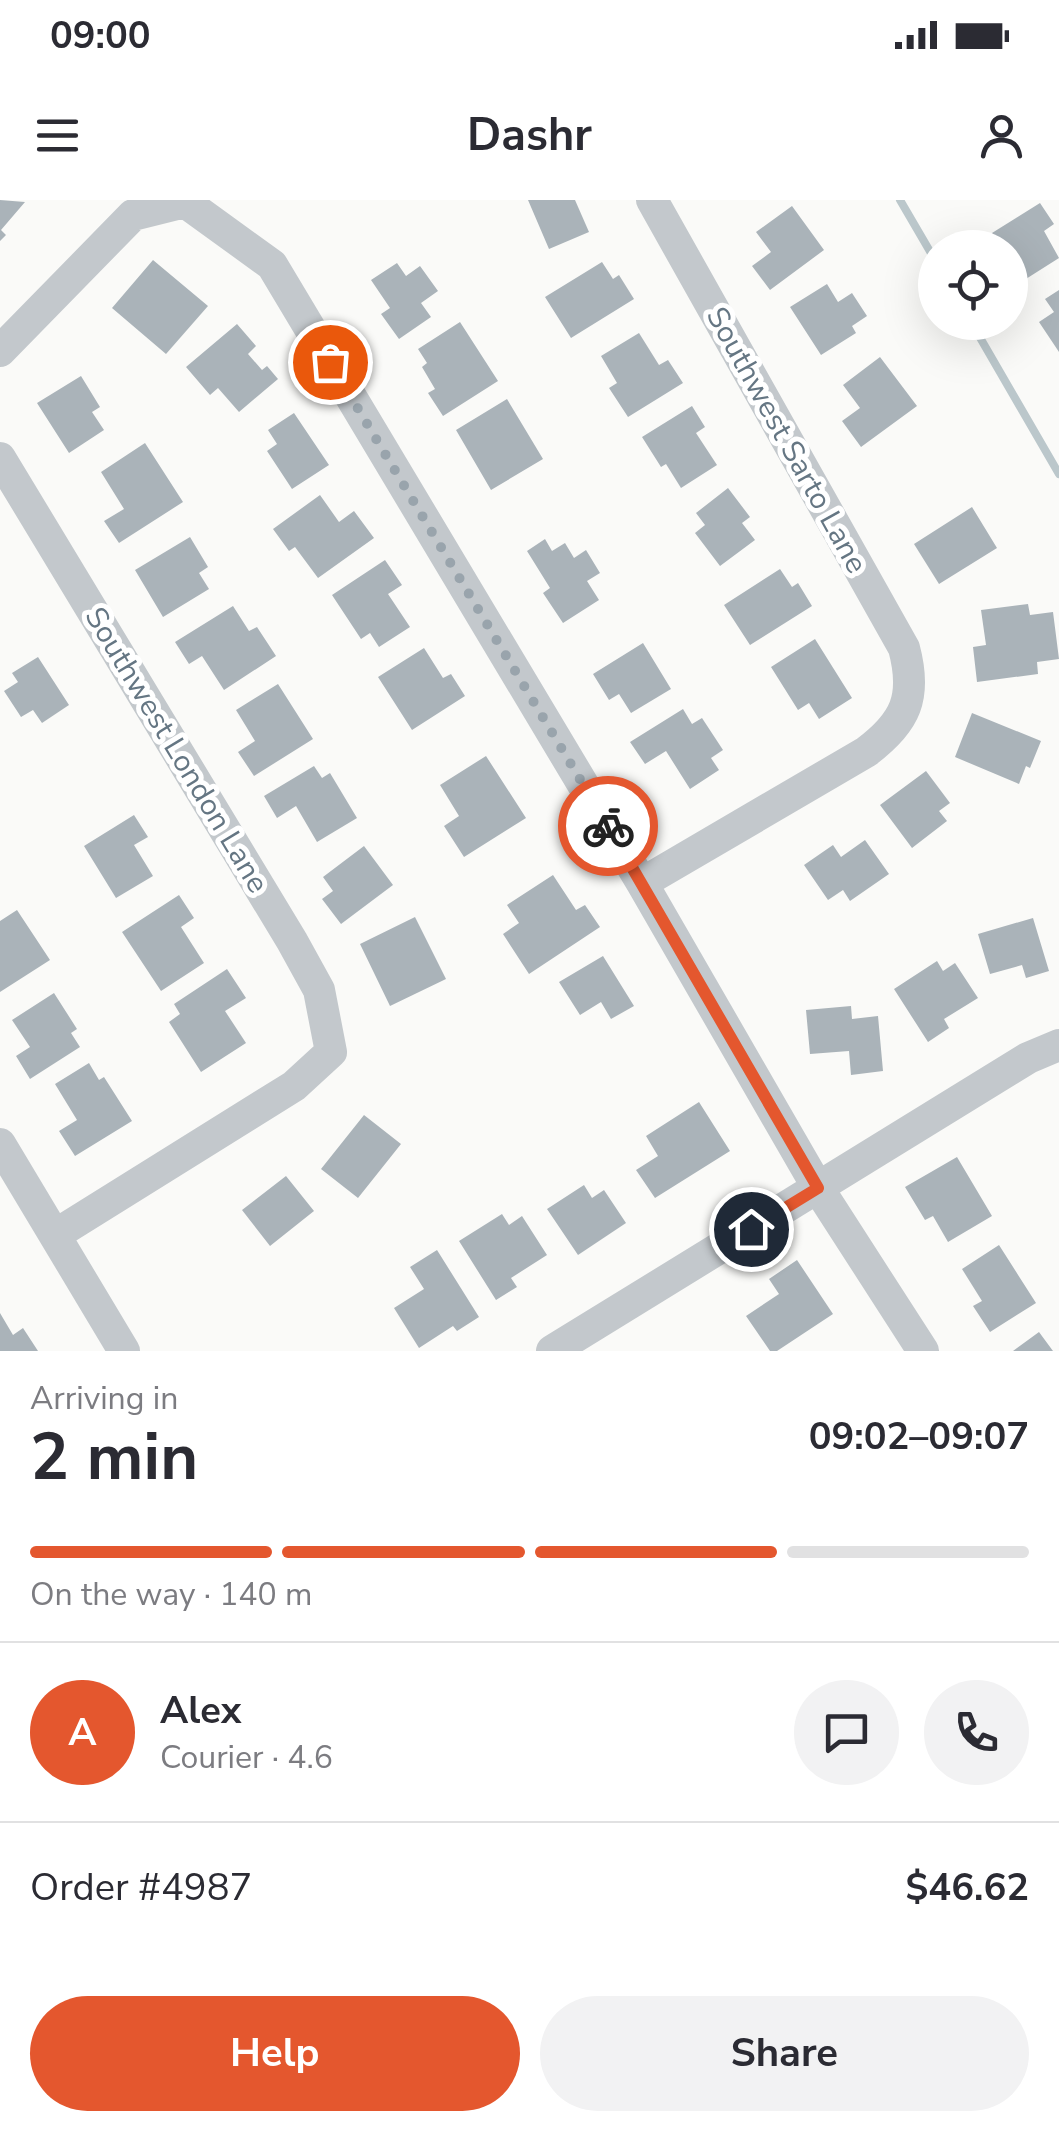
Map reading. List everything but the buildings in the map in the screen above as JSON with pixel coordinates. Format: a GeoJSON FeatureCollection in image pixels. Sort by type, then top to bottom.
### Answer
{"type":"FeatureCollection","features":[{"type":"Feature","properties":{"kind":"street","name":"Southwest Sarto Lane"},"geometry":{"type":"LineString","coordinates":[[642,883],[866,752],[904,712],[912,684],[904,648],[652,200]]}},
{"type":"Feature","properties":{"kind":"street"},"geometry":{"type":"LineString","coordinates":[[0,351],[132,215],[185,201],[272,264],[642,883],[818,1188],[923,1351]]}},
{"type":"Feature","properties":{"kind":"street","name":"Southwest London Lane"},"geometry":{"type":"LineString","coordinates":[[0,458],[292,941],[319,990],[332,1052],[294,1086],[55,1234]]}},
{"type":"Feature","properties":{"kind":"street"},"geometry":{"type":"LineString","coordinates":[[552,1351],[1028,1058],[1059,1044]]}},
{"type":"Feature","properties":{"kind":"street"},"geometry":{"type":"LineString","coordinates":[[0,1144],[124,1351]]}},
{"type":"Feature","properties":{"kind":"waterway"},"geometry":{"type":"LineString","coordinates":[[900,200],[918,231]]}},
{"type":"Feature","properties":{"kind":"waterway"},"geometry":{"type":"LineString","coordinates":[[981,340],[1059,474]]}},
{"type":"Feature","properties":{"kind":"way so far"},"geometry":{"type":"LineString","coordinates":[[330,362],[608,826]]}},
{"type":"Feature","properties":{"kind":"route"},"geometry":{"type":"LineString","coordinates":[[608,826],[818,1188],[751,1229]]}}]}
